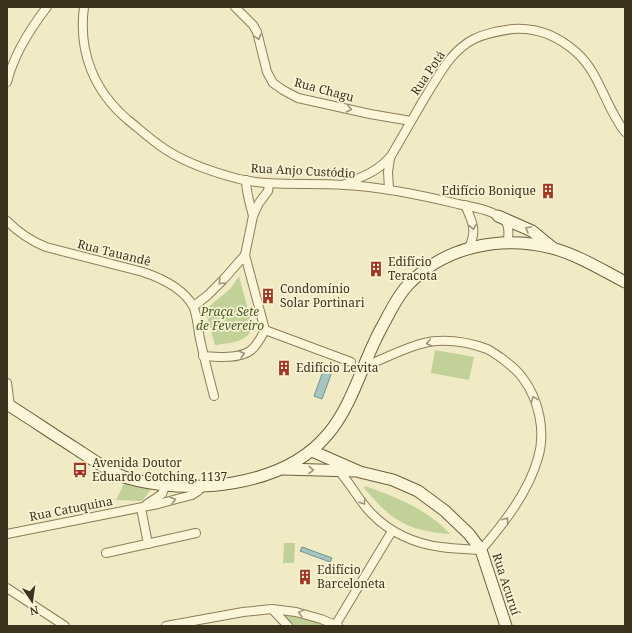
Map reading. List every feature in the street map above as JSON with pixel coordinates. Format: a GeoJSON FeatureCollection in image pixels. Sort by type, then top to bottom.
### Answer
{"type":"FeatureCollection","features":[{"type":"Feature","properties":{"kind":"main road"},"geometry":{"type":"LineString","coordinates":[[498,216],[532,231],[554,249]]}},
{"type":"Feature","properties":{"kind":"main road"},"geometry":{"type":"LineString","coordinates":[[8,405],[92,459],[123,476],[155,483],[203,486],[247,480],[283,469],[312,451],[328,434],[339,418],[352,394],[382,326],[406,287],[425,270],[445,258],[469,248],[494,243],[526,243],[554,249],[588,262],[625,282]]}},
{"type":"Feature","properties":{"kind":"main road"},"geometry":{"type":"LineString","coordinates":[[312,451],[360,472],[393,480],[418,491],[444,511],[482,550]]}},
{"type":"Feature","properties":{"kind":"main road"},"geometry":{"type":"LineString","coordinates":[[283,469],[360,472]]}},
{"type":"Feature","properties":{"kind":"main road","name":"Rua Acuruí"},"geometry":{"type":"LineString","coordinates":[[482,550],[506,626]]}},
{"type":"Feature","properties":{"kind":"street"},"geometry":{"type":"LineString","coordinates":[[8,76],[19,50],[32,26],[47,7]]}},
{"type":"Feature","properties":{"kind":"street"},"geometry":{"type":"LineString","coordinates":[[77,7],[83,16]]}},
{"type":"Feature","properties":{"kind":"street","name":"Rua Anjo Custódio"},"geometry":{"type":"LineString","coordinates":[[84,7],[84,47],[89,65],[103,93],[113,105],[158,145],[172,154],[212,171],[246,180],[269,184],[343,185],[389,189],[465,205],[498,216]]}},
{"type":"Feature","properties":{"kind":"street","name":"Rua Chagu"},"geometry":{"type":"LineString","coordinates":[[235,7],[253,24],[257,32],[267,72],[273,83],[283,90],[298,98],[370,114],[411,121]]}},
{"type":"Feature","properties":{"kind":"street","name":"Rua Potá"},"geometry":{"type":"LineString","coordinates":[[343,185],[371,173],[384,165],[391,156],[446,64],[458,50],[473,39],[495,31],[518,29],[542,32],[560,40],[577,53],[590,68],[612,112],[625,132]]}},
{"type":"Feature","properties":{"kind":"street","name":"Rua Potá"},"geometry":{"type":"LineString","coordinates":[[389,189],[388,172],[391,156]]}},
{"type":"Feature","properties":{"kind":"street"},"geometry":{"type":"LineString","coordinates":[[246,180],[246,191],[249,195],[253,216]]}},
{"type":"Feature","properties":{"kind":"street"},"geometry":{"type":"LineString","coordinates":[[214,396],[203,356],[194,306],[223,280],[244,255],[253,216],[259,203],[268,191],[269,184]]}},
{"type":"Feature","properties":{"kind":"street"},"geometry":{"type":"LineString","coordinates":[[249,195],[257,198],[263,197]]}},
{"type":"Feature","properties":{"kind":"street"},"geometry":{"type":"LineString","coordinates":[[465,205],[474,228],[473,238],[469,248]]}},
{"type":"Feature","properties":{"kind":"street"},"geometry":{"type":"LineString","coordinates":[[498,216],[506,222],[508,227],[508,242]]}},
{"type":"Feature","properties":{"kind":"street","name":"Rua Tauandê"},"geometry":{"type":"LineString","coordinates":[[7,221],[31,241],[46,248],[158,277],[174,286],[186,296],[194,306]]}},
{"type":"Feature","properties":{"kind":"street"},"geometry":{"type":"LineString","coordinates":[[203,356],[218,357],[241,355],[250,351],[257,344],[265,330],[244,255]]}},
{"type":"Feature","properties":{"kind":"street"},"geometry":{"type":"LineString","coordinates":[[265,330],[351,362]]}},
{"type":"Feature","properties":{"kind":"street"},"geometry":{"type":"LineString","coordinates":[[339,471],[349,481],[370,512],[392,531],[419,542],[441,547],[482,550],[504,523],[531,479],[541,448],[541,426],[537,408],[530,391],[522,377],[509,364],[489,350],[463,342],[436,341],[415,346],[363,367]]}},
{"type":"Feature","properties":{"kind":"street"},"geometry":{"type":"LineString","coordinates":[[7,383],[8,405]]}},
{"type":"Feature","properties":{"kind":"street","name":"Rua Catuquina"},"geometry":{"type":"LineString","coordinates":[[140,508],[162,494],[166,484]]}},
{"type":"Feature","properties":{"kind":"street","name":"Rua Catuquina"},"geometry":{"type":"LineString","coordinates":[[7,534],[158,504],[192,495],[203,486]]}},
{"type":"Feature","properties":{"kind":"street"},"geometry":{"type":"LineString","coordinates":[[140,508],[148,544]]}},
{"type":"Feature","properties":{"kind":"street"},"geometry":{"type":"LineString","coordinates":[[166,626],[243,612],[272,609],[296,612],[337,625],[392,531]]}},
{"type":"Feature","properties":{"kind":"street"},"geometry":{"type":"LineString","coordinates":[[106,553],[196,533]]}},
{"type":"Feature","properties":{"kind":"street"},"geometry":{"type":"LineString","coordinates":[[7,588],[65,626]]}},
{"type":"Feature","properties":{"kind":"street"},"geometry":{"type":"LineString","coordinates":[[272,609],[288,626]]}},
{"type":"Feature","properties":{"kind":"green space","name":"Praça Sete de Fevereiro"},"geometry":{"type":"Polygon","coordinates":[[[239,276],[253,328],[246,337],[242,339],[231,343],[215,345],[205,310],[231,288],[239,276]]]}},
{"type":"Feature","properties":{"kind":"green space"},"geometry":{"type":"Polygon","coordinates":[[[435,350],[474,357],[469,380],[431,373],[435,350]]]}},
{"type":"Feature","properties":{"kind":"green space"},"geometry":{"type":"Polygon","coordinates":[[[125,482],[152,488],[142,501],[116,500],[125,482]]]}},
{"type":"Feature","properties":{"kind":"green space"},"geometry":{"type":"Polygon","coordinates":[[[365,486],[399,499],[421,511],[441,525],[450,534],[422,530],[401,522],[392,516],[374,499],[364,488],[365,486]]]}},
{"type":"Feature","properties":{"kind":"green space"},"geometry":{"type":"Polygon","coordinates":[[[284,543],[295,543],[294,563],[283,563],[284,543]]]}},
{"type":"Feature","properties":{"kind":"green space"},"geometry":{"type":"Polygon","coordinates":[[[275,611],[335,626],[290,626],[275,611]]]}},
{"type":"Feature","properties":{"kind":"water"},"geometry":{"type":"Polygon","coordinates":[[[325,366],[333,369],[322,399],[314,396],[325,366]]]}},
{"type":"Feature","properties":{"kind":"water"},"geometry":{"type":"Polygon","coordinates":[[[302,547],[332,558],[330,562],[300,551],[302,547]]]}},
{"type":"Feature","properties":{"kind":"place","name":"Edifício Bonique"},"geometry":{"type":"Point","coordinates":[548,191]}},
{"type":"Feature","properties":{"kind":"place","name":"Edifício Teracota"},"geometry":{"type":"Point","coordinates":[376,269]}},
{"type":"Feature","properties":{"kind":"place","name":"Condomínio Solar Portinari"},"geometry":{"type":"Point","coordinates":[268,296]}},
{"type":"Feature","properties":{"kind":"place","name":"Edifício Levita"},"geometry":{"type":"Point","coordinates":[284,368]}},
{"type":"Feature","properties":{"kind":"place","name":"Avenida Doutor Eduardo Cotching, 1137"},"geometry":{"type":"Point","coordinates":[80,470]}},
{"type":"Feature","properties":{"kind":"place","name":"Edifício Barceloneta"},"geometry":{"type":"Point","coordinates":[305,577]}}]}
